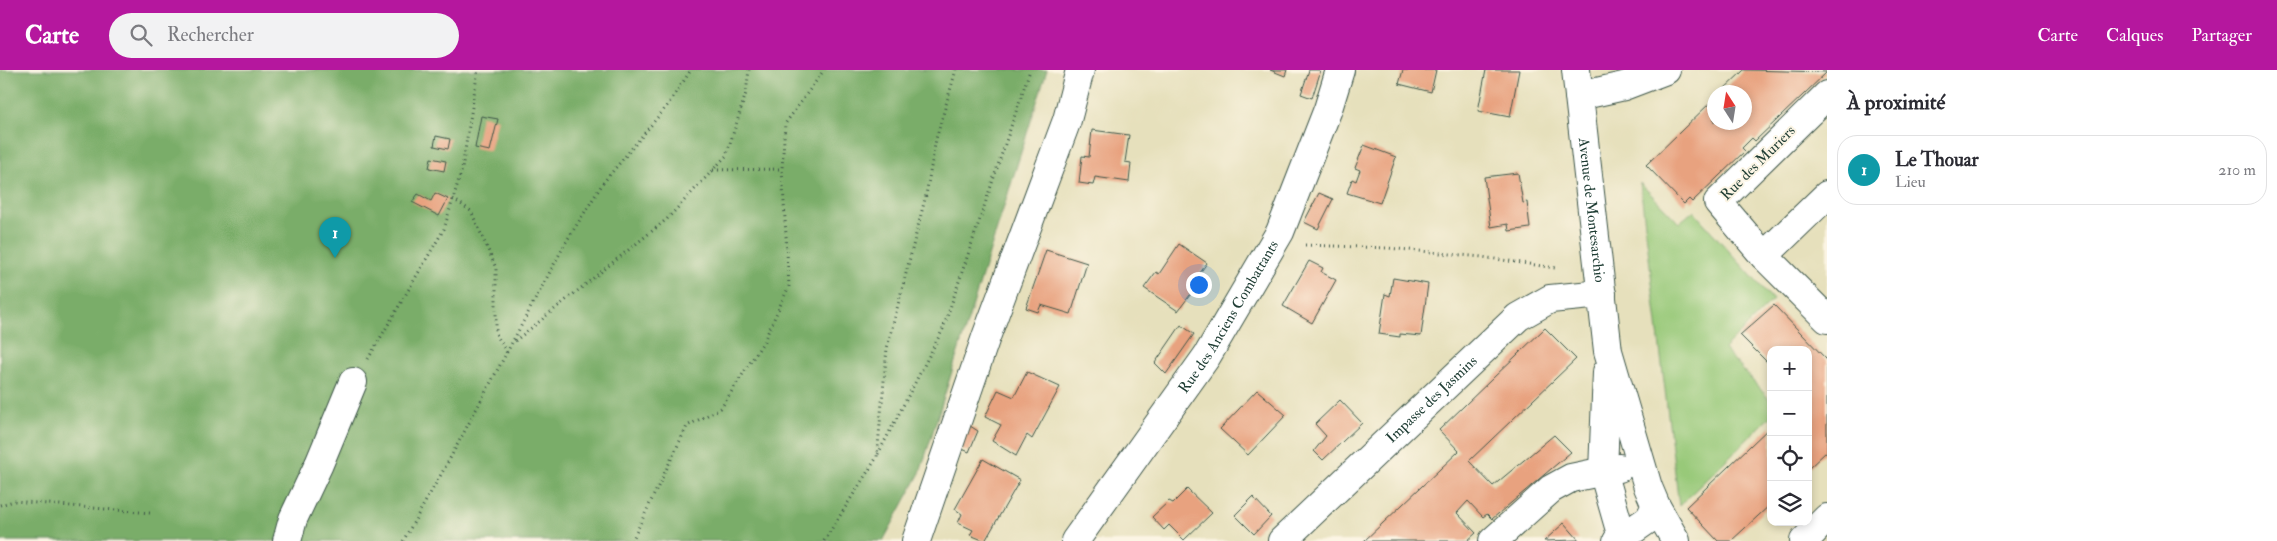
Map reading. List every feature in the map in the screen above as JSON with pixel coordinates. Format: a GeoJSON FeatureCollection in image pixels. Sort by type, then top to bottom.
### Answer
{"type":"FeatureCollection","features":[{"type":"Feature","properties":{"kind":"street"},"geometry":{"type":"LineString","coordinates":[[916,541],[986,337],[1067,120],[1080,70]]}},
{"type":"Feature","properties":{"kind":"street","name":"Rue des Anciens Combattants"},"geometry":{"type":"LineString","coordinates":[[1075,541],[1207,356],[1280,232],[1328,109],[1340,70]]}},
{"type":"Feature","properties":{"kind":"street"},"geometry":{"type":"LineString","coordinates":[[1578,83],[1624,86],[1666,70]]}},
{"type":"Feature","properties":{"kind":"street","name":"Avenue de Montesarchio"},"geometry":{"type":"LineString","coordinates":[[1578,83],[1608,351],[1603,471],[1620,540]]}},
{"type":"Feature","properties":{"kind":"street","name":"Rue des Muriers"},"geometry":{"type":"LineString","coordinates":[[1827,95],[1718,202],[1764,256],[1827,319]]}},
{"type":"Feature","properties":{"kind":"street"},"geometry":{"type":"LineString","coordinates":[[1764,256],[1827,195]]}},
{"type":"Feature","properties":{"kind":"street","name":"Impasse des Jasmins"},"geometry":{"type":"LineString","coordinates":[[1282,541],[1518,318],[1550,299],[1600,282]]}},
{"type":"Feature","properties":{"kind":"street","name":"Avenue de Montesarchio"},"geometry":{"type":"LineString","coordinates":[[1608,351],[1643,470],[1656,506],[1676,541]]}},
{"type":"Feature","properties":{"kind":"street"},"geometry":{"type":"LineString","coordinates":[[287,541],[293,519],[353,382]]}},
{"type":"Feature","properties":{"kind":"street"},"geometry":{"type":"LineString","coordinates":[[1493,541],[1551,489],[1571,478],[1629,466],[1643,470]]}},
{"type":"Feature","properties":{"kind":"street"},"geometry":{"type":"LineString","coordinates":[[1620,540],[1649,519],[1656,506]]}},
{"type":"Feature","properties":{"kind":"street"},"geometry":{"type":"LineString","coordinates":[[1804,541],[1827,518]]}},
{"type":"Feature","properties":{"kind":"path"},"geometry":{"type":"LineString","coordinates":[[353,382],[379,342],[444,229],[462,169],[478,70]]}},
{"type":"Feature","properties":{"kind":"path"},"geometry":{"type":"LineString","coordinates":[[403,541],[447,464],[566,242],[603,183],[667,106],[691,70]]}},
{"type":"Feature","properties":{"kind":"path"},"geometry":{"type":"LineString","coordinates":[[512,343],[667,219],[726,156],[746,93],[749,70]]}},
{"type":"Feature","properties":{"kind":"path"},"geometry":{"type":"LineString","coordinates":[[632,541],[687,426],[721,408],[764,340],[789,286],[782,169],[785,124],[824,70]]}},
{"type":"Feature","properties":{"kind":"path"},"geometry":{"type":"LineString","coordinates":[[877,457],[887,348],[926,195],[936,139],[956,70]]}},
{"type":"Feature","properties":{"kind":"path"},"geometry":{"type":"LineString","coordinates":[[824,541],[877,457],[944,329],[1030,70]]}},
{"type":"Feature","properties":{"kind":"path"},"geometry":{"type":"LineString","coordinates":[[712,170],[782,169]]}},
{"type":"Feature","properties":{"kind":"path"},"geometry":{"type":"LineString","coordinates":[[453,199],[471,212],[496,268],[496,334],[507,353]]}},
{"type":"Feature","properties":{"kind":"path"},"geometry":{"type":"LineString","coordinates":[[1290,206],[1299,244],[1388,248],[1482,257],[1546,268],[1600,282]]}},
{"type":"Feature","properties":{"kind":"path"},"geometry":{"type":"LineString","coordinates":[[0,505],[14,501],[150,514]]}},
{"type":"Feature","properties":{"kind":"green space"},"geometry":{"type":"Polygon","coordinates":[[[0,70],[1047,70],[920,473],[883,541],[0,541],[0,70]]]}},
{"type":"Feature","properties":{"kind":"green space"},"geometry":{"type":"Polygon","coordinates":[[[1640,183],[1679,223],[1693,211],[1773,300],[1724,349],[1767,397],[1767,420],[1679,506],[1640,183]]]}},
{"type":"Feature","properties":{"kind":"building"},"geometry":{"type":"Polygon","coordinates":[[[1270,70],[1287,70],[1285,76],[1270,70]]]}},
{"type":"Feature","properties":{"kind":"building"},"geometry":{"type":"Polygon","coordinates":[[[1309,70],[1321,70],[1312,98],[1301,94],[1309,70]]]}},
{"type":"Feature","properties":{"kind":"building"},"geometry":{"type":"Polygon","coordinates":[[[1403,70],[1436,70],[1431,92],[1399,84],[1403,70]]]}},
{"type":"Feature","properties":{"kind":"building"},"geometry":{"type":"Polygon","coordinates":[[[1486,70],[1519,70],[1510,117],[1478,111],[1486,70]]]}},
{"type":"Feature","properties":{"kind":"building"},"geometry":{"type":"Polygon","coordinates":[[[1744,70],[1827,72],[1755,141],[1752,138],[1742,148],[1745,151],[1692,202],[1689,199],[1684,204],[1646,165],[1707,106],[1707,130],[1752,130],[1752,85],[1728,85],[1744,70]]]}},
{"type":"Feature","properties":{"kind":"building"},"geometry":{"type":"Polygon","coordinates":[[[481,116],[498,119],[490,151],[475,148],[481,116]]]}},
{"type":"Feature","properties":{"kind":"building"},"geometry":{"type":"Polygon","coordinates":[[[1092,130],[1129,135],[1125,162],[1131,163],[1129,182],[1095,177],[1093,185],[1079,183],[1082,156],[1089,157],[1092,130]]]}},
{"type":"Feature","properties":{"kind":"building"},"geometry":{"type":"Polygon","coordinates":[[[436,136],[450,139],[448,149],[434,146],[436,136]]]}},
{"type":"Feature","properties":{"kind":"building"},"geometry":{"type":"Polygon","coordinates":[[[1364,145],[1396,157],[1380,203],[1347,193],[1352,179],[1356,181],[1360,170],[1355,168],[1364,145]]]}},
{"type":"Feature","properties":{"kind":"building"},"geometry":{"type":"Polygon","coordinates":[[[431,158],[446,161],[444,171],[429,168],[431,158]]]}},
{"type":"Feature","properties":{"kind":"building"},"geometry":{"type":"Polygon","coordinates":[[[1518,173],[1523,203],[1527,202],[1530,228],[1509,231],[1508,224],[1491,227],[1484,177],[1518,173]]]}},
{"type":"Feature","properties":{"kind":"building"},"geometry":{"type":"Polygon","coordinates":[[[435,193],[448,199],[439,216],[412,202],[418,194],[431,201],[435,193]]]}},
{"type":"Feature","properties":{"kind":"building"},"geometry":{"type":"Polygon","coordinates":[[[1319,193],[1333,199],[1318,229],[1304,222],[1319,193]]]}},
{"type":"Feature","properties":{"kind":"building"},"geometry":{"type":"Polygon","coordinates":[[[1179,244],[1207,263],[1190,287],[1193,291],[1178,311],[1144,288],[1156,272],[1159,274],[1179,244]]]}},
{"type":"Feature","properties":{"kind":"building"},"geometry":{"type":"Polygon","coordinates":[[[1046,250],[1087,263],[1071,314],[1041,305],[1038,312],[1026,308],[1046,250]]]}},
{"type":"Feature","properties":{"kind":"building"},"geometry":{"type":"Polygon","coordinates":[[[1309,261],[1323,268],[1321,272],[1336,280],[1312,323],[1283,306],[1309,261]]]}},
{"type":"Feature","properties":{"kind":"building"},"geometry":{"type":"Polygon","coordinates":[[[1393,278],[1428,284],[1421,336],[1400,334],[1400,337],[1379,334],[1385,294],[1390,296],[1393,278]]]}},
{"type":"Feature","properties":{"kind":"building"},"geometry":{"type":"Polygon","coordinates":[[[1774,305],[1827,360],[1827,451],[1812,465],[1812,346],[1767,346],[1767,362],[1740,335],[1774,305]]]}},
{"type":"Feature","properties":{"kind":"building"},"geometry":{"type":"Polygon","coordinates":[[[1181,325],[1194,334],[1166,374],[1155,363],[1181,325]]]}},
{"type":"Feature","properties":{"kind":"building"},"geometry":{"type":"Polygon","coordinates":[[[1545,328],[1576,359],[1469,461],[1493,486],[1554,435],[1571,452],[1492,519],[1487,514],[1483,517],[1468,501],[1457,513],[1476,533],[1467,541],[1364,541],[1459,451],[1439,430],[1545,328]]]}},
{"type":"Feature","properties":{"kind":"building"},"geometry":{"type":"Polygon","coordinates":[[[1027,372],[1060,387],[1032,439],[1027,435],[1016,456],[992,441],[1001,425],[985,417],[998,390],[1014,397],[1027,372]]]}},
{"type":"Feature","properties":{"kind":"building"},"geometry":{"type":"Polygon","coordinates":[[[1257,390],[1286,415],[1248,455],[1220,429],[1257,390]]]}},
{"type":"Feature","properties":{"kind":"building"},"geometry":{"type":"Polygon","coordinates":[[[1340,400],[1362,423],[1323,460],[1314,451],[1326,436],[1315,424],[1340,400]]]}},
{"type":"Feature","properties":{"kind":"building"},"geometry":{"type":"Polygon","coordinates":[[[967,424],[978,431],[969,452],[958,447],[967,424]]]}},
{"type":"Feature","properties":{"kind":"building"},"geometry":{"type":"Polygon","coordinates":[[[1767,430],[1767,508],[1731,541],[1718,541],[1686,507],[1767,430]]]}},
{"type":"Feature","properties":{"kind":"building"},"geometry":{"type":"Polygon","coordinates":[[[983,459],[1020,480],[985,541],[970,535],[973,530],[958,523],[962,514],[955,509],[983,459]]]}},
{"type":"Feature","properties":{"kind":"building"},"geometry":{"type":"Polygon","coordinates":[[[1187,489],[1212,513],[1184,540],[1169,525],[1164,530],[1152,517],[1169,501],[1173,503],[1187,489]]]}},
{"type":"Feature","properties":{"kind":"building"},"geometry":{"type":"Polygon","coordinates":[[[1253,497],[1271,516],[1254,534],[1235,515],[1253,497]]]}},
{"type":"Feature","properties":{"kind":"building"},"geometry":{"type":"Polygon","coordinates":[[[1564,523],[1579,540],[1544,541],[1564,523]]]}},
{"type":"Feature","properties":{"kind":"place","name":"Le Thouar"},"geometry":{"type":"Point","coordinates":[335,258]}}]}
